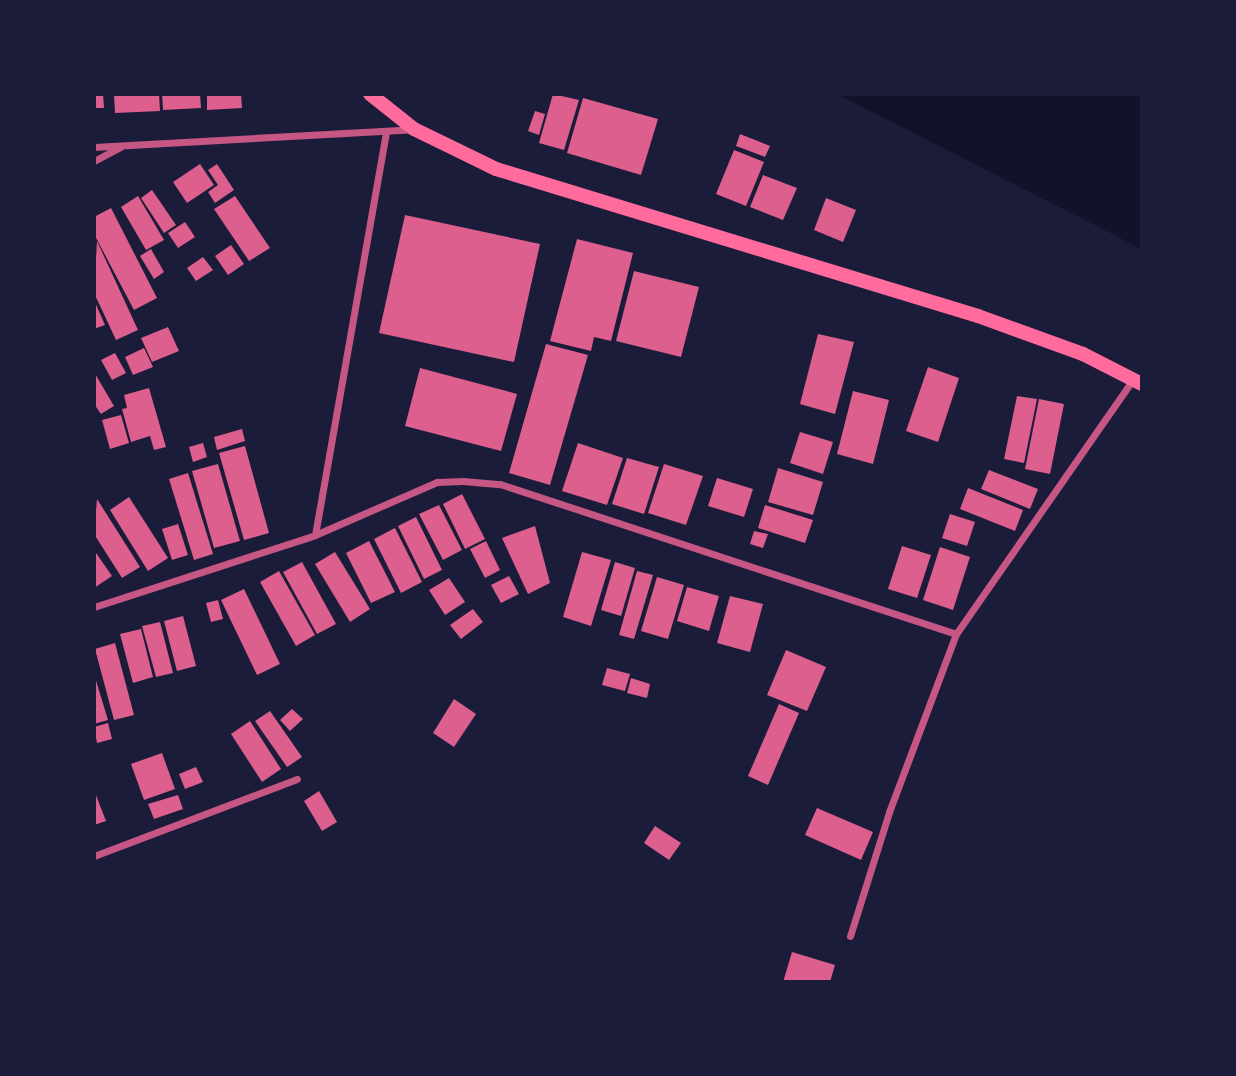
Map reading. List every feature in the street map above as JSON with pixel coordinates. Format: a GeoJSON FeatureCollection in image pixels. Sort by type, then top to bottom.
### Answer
{"type":"FeatureCollection","features":[{"type":"Feature","properties":{"kind":"main road"},"geometry":{"type":"LineString","coordinates":[[370,94],[414,129],[496,169],[978,316],[1083,354],[1137,382]]}},
{"type":"Feature","properties":{"kind":"street"},"geometry":{"type":"LineString","coordinates":[[94,148],[123,144],[414,129]]}},
{"type":"Feature","properties":{"kind":"street"},"geometry":{"type":"LineString","coordinates":[[315,536],[386,132]]}},
{"type":"Feature","properties":{"kind":"street"},"geometry":{"type":"LineString","coordinates":[[94,161],[123,144]]}},
{"type":"Feature","properties":{"kind":"street"},"geometry":{"type":"LineString","coordinates":[[850,936],[888,812],[956,634],[1137,382]]}},
{"type":"Feature","properties":{"kind":"street"},"geometry":{"type":"LineString","coordinates":[[94,607],[315,536],[403,494],[437,482],[500,484],[956,634]]}},
{"type":"Feature","properties":{"kind":"street"},"geometry":{"type":"LineString","coordinates":[[94,856],[297,779]]}},
{"type":"Feature","properties":{"kind":"shaded area"},"geometry":{"type":"Polygon","coordinates":[[[839,95],[1141,95],[1141,251],[1132,244],[839,95]]]}},
{"type":"Feature","properties":{"kind":"building"},"geometry":{"type":"Polygon","coordinates":[[[94,94],[103,94],[104,108],[94,108],[94,94]]]}},
{"type":"Feature","properties":{"kind":"building"},"geometry":{"type":"Polygon","coordinates":[[[114,94],[159,94],[160,111],[115,113],[114,94]]]}},
{"type":"Feature","properties":{"kind":"building"},"geometry":{"type":"Polygon","coordinates":[[[162,94],[200,94],[201,108],[163,110],[162,94]]]}},
{"type":"Feature","properties":{"kind":"building"},"geometry":{"type":"Polygon","coordinates":[[[207,94],[241,94],[242,108],[207,110],[207,94]]]}},
{"type":"Feature","properties":{"kind":"building"},"geometry":{"type":"Polygon","coordinates":[[[553,94],[579,100],[564,150],[539,143],[553,94]]]}},
{"type":"Feature","properties":{"kind":"building"},"geometry":{"type":"Polygon","coordinates":[[[583,98],[658,119],[641,175],[567,153],[583,98]]]}},
{"type":"Feature","properties":{"kind":"building"},"geometry":{"type":"Polygon","coordinates":[[[535,111],[545,114],[539,135],[528,131],[535,111]]]}},
{"type":"Feature","properties":{"kind":"building"},"geometry":{"type":"Polygon","coordinates":[[[740,134],[770,146],[765,157],[736,146],[740,134]]]}},
{"type":"Feature","properties":{"kind":"building"},"geometry":{"type":"Polygon","coordinates":[[[734,150],[764,162],[746,206],[716,194],[734,150]]]}},
{"type":"Feature","properties":{"kind":"building"},"geometry":{"type":"Polygon","coordinates":[[[200,164],[214,185],[187,203],[173,182],[200,164]]]}},
{"type":"Feature","properties":{"kind":"building"},"geometry":{"type":"Polygon","coordinates":[[[217,164],[234,190],[215,203],[208,192],[218,185],[208,170],[217,164]]]}},
{"type":"Feature","properties":{"kind":"building"},"geometry":{"type":"Polygon","coordinates":[[[763,175],[797,188],[783,220],[750,207],[763,175]]]}},
{"type":"Feature","properties":{"kind":"building"},"geometry":{"type":"Polygon","coordinates":[[[152,190],[176,225],[164,233],[141,198],[152,190]]]}},
{"type":"Feature","properties":{"kind":"building"},"geometry":{"type":"Polygon","coordinates":[[[138,196],[164,240],[146,250],[121,207],[138,196]]]}},
{"type":"Feature","properties":{"kind":"building"},"geometry":{"type":"Polygon","coordinates":[[[235,196],[270,248],[249,261],[214,209],[235,196]]]}},
{"type":"Feature","properties":{"kind":"building"},"geometry":{"type":"Polygon","coordinates":[[[826,198],[856,210],[843,242],[814,230],[826,198]]]}},
{"type":"Feature","properties":{"kind":"building"},"geometry":{"type":"Polygon","coordinates":[[[111,208],[157,298],[134,310],[94,234],[94,217],[111,208]]]}},
{"type":"Feature","properties":{"kind":"building"},"geometry":{"type":"Polygon","coordinates":[[[405,215],[540,244],[514,362],[379,333],[405,215]]]}},
{"type":"Feature","properties":{"kind":"building"},"geometry":{"type":"Polygon","coordinates":[[[185,222],[195,237],[178,248],[168,233],[185,222]]]}},
{"type":"Feature","properties":{"kind":"building"},"geometry":{"type":"Polygon","coordinates":[[[577,239],[633,253],[611,341],[594,337],[591,351],[550,341],[577,239]]]}},
{"type":"Feature","properties":{"kind":"building"},"geometry":{"type":"Polygon","coordinates":[[[97,241],[138,330],[116,340],[94,293],[97,241]]]}},
{"type":"Feature","properties":{"kind":"building"},"geometry":{"type":"Polygon","coordinates":[[[231,245],[244,264],[228,275],[215,256],[231,245]]]}},
{"type":"Feature","properties":{"kind":"building"},"geometry":{"type":"Polygon","coordinates":[[[151,249],[164,272],[154,279],[140,256],[151,249]]]}},
{"type":"Feature","properties":{"kind":"building"},"geometry":{"type":"Polygon","coordinates":[[[203,257],[213,270],[196,281],[187,268],[203,257]]]}},
{"type":"Feature","properties":{"kind":"building"},"geometry":{"type":"Polygon","coordinates":[[[634,271],[699,287],[681,357],[616,341],[634,271]]]}},
{"type":"Feature","properties":{"kind":"building"},"geometry":{"type":"Polygon","coordinates":[[[94,300],[105,325],[94,329],[94,300]]]}},
{"type":"Feature","properties":{"kind":"building"},"geometry":{"type":"Polygon","coordinates":[[[168,327],[179,351],[152,362],[141,338],[168,327]]]}},
{"type":"Feature","properties":{"kind":"building"},"geometry":{"type":"Polygon","coordinates":[[[818,334],[854,342],[835,414],[800,404],[818,334]]]}},
{"type":"Feature","properties":{"kind":"building"},"geometry":{"type":"Polygon","coordinates":[[[546,344],[588,355],[550,485],[509,473],[546,344]]]}},
{"type":"Feature","properties":{"kind":"building"},"geometry":{"type":"Polygon","coordinates":[[[144,348],[153,367],[133,375],[125,357],[144,348]]]}},
{"type":"Feature","properties":{"kind":"building"},"geometry":{"type":"Polygon","coordinates":[[[115,353],[126,373],[112,380],[101,360],[115,353]]]}},
{"type":"Feature","properties":{"kind":"building"},"geometry":{"type":"Polygon","coordinates":[[[928,367],[959,378],[938,442],[906,431],[928,367]]]}},
{"type":"Feature","properties":{"kind":"building"},"geometry":{"type":"Polygon","coordinates":[[[420,368],[517,394],[501,451],[405,426],[420,368]]]}},
{"type":"Feature","properties":{"kind":"building"},"geometry":{"type":"Polygon","coordinates":[[[94,372],[114,406],[101,414],[94,404],[94,372]]]}},
{"type":"Feature","properties":{"kind":"building"},"geometry":{"type":"Polygon","coordinates":[[[149,388],[166,447],[154,450],[150,436],[131,442],[122,409],[127,408],[124,395],[149,388]]]}},
{"type":"Feature","properties":{"kind":"building"},"geometry":{"type":"Polygon","coordinates":[[[853,391],[889,400],[873,464],[837,454],[853,391]]]}},
{"type":"Feature","properties":{"kind":"building"},"geometry":{"type":"Polygon","coordinates":[[[1017,396],[1037,399],[1024,463],[1004,459],[1017,396]]]}},
{"type":"Feature","properties":{"kind":"building"},"geometry":{"type":"Polygon","coordinates":[[[1039,399],[1064,404],[1050,474],[1025,469],[1039,399]]]}},
{"type":"Feature","properties":{"kind":"building"},"geometry":{"type":"Polygon","coordinates":[[[121,415],[129,443],[110,449],[102,420],[121,415]]]}},
{"type":"Feature","properties":{"kind":"building"},"geometry":{"type":"Polygon","coordinates":[[[242,429],[245,441],[217,450],[214,437],[242,429]]]}},
{"type":"Feature","properties":{"kind":"building"},"geometry":{"type":"Polygon","coordinates":[[[800,432],[833,442],[823,474],[790,463],[800,432]]]}},
{"type":"Feature","properties":{"kind":"building"},"geometry":{"type":"Polygon","coordinates":[[[203,443],[207,457],[193,462],[189,447],[203,443]]]}},
{"type":"Feature","properties":{"kind":"building"},"geometry":{"type":"Polygon","coordinates":[[[578,443],[623,458],[607,505],[562,491],[578,443]]]}},
{"type":"Feature","properties":{"kind":"building"},"geometry":{"type":"Polygon","coordinates":[[[245,446],[269,533],[244,540],[219,453],[245,446]]]}},
{"type":"Feature","properties":{"kind":"building"},"geometry":{"type":"Polygon","coordinates":[[[627,458],[659,467],[644,514],[612,504],[627,458]]]}},
{"type":"Feature","properties":{"kind":"building"},"geometry":{"type":"Polygon","coordinates":[[[218,464],[240,541],[214,548],[192,471],[218,464]]]}},
{"type":"Feature","properties":{"kind":"building"},"geometry":{"type":"Polygon","coordinates":[[[664,464],[703,476],[686,525],[648,513],[664,464]]]}},
{"type":"Feature","properties":{"kind":"building"},"geometry":{"type":"Polygon","coordinates":[[[778,468],[823,482],[813,515],[768,502],[778,468]]]}},
{"type":"Feature","properties":{"kind":"building"},"geometry":{"type":"Polygon","coordinates":[[[989,470],[1038,489],[1030,509],[981,489],[989,470]]]}},
{"type":"Feature","properties":{"kind":"building"},"geometry":{"type":"Polygon","coordinates":[[[188,473],[213,554],[194,560],[169,479],[188,473]]]}},
{"type":"Feature","properties":{"kind":"building"},"geometry":{"type":"Polygon","coordinates":[[[717,478],[753,489],[744,517],[708,506],[717,478]]]}},
{"type":"Feature","properties":{"kind":"building"},"geometry":{"type":"Polygon","coordinates":[[[968,488],[1023,510],[1015,531],[960,509],[968,488]]]}},
{"type":"Feature","properties":{"kind":"building"},"geometry":{"type":"Polygon","coordinates":[[[462,494],[485,539],[465,549],[443,504],[462,494]]]}},
{"type":"Feature","properties":{"kind":"building"},"geometry":{"type":"Polygon","coordinates":[[[129,497],[168,558],[148,571],[110,510],[129,497]]]}},
{"type":"Feature","properties":{"kind":"building"},"geometry":{"type":"Polygon","coordinates":[[[97,499],[140,567],[122,578],[94,534],[97,499]]]}},
{"type":"Feature","properties":{"kind":"building"},"geometry":{"type":"Polygon","coordinates":[[[439,505],[462,550],[443,560],[419,514],[439,505]]]}},
{"type":"Feature","properties":{"kind":"building"},"geometry":{"type":"Polygon","coordinates":[[[765,505],[813,520],[805,543],[758,528],[765,505]]]}},
{"type":"Feature","properties":{"kind":"building"},"geometry":{"type":"Polygon","coordinates":[[[950,514],[975,522],[967,546],[942,538],[950,514]]]}},
{"type":"Feature","properties":{"kind":"building"},"geometry":{"type":"Polygon","coordinates":[[[416,517],[442,570],[424,579],[398,526],[416,517]]]}},
{"type":"Feature","properties":{"kind":"building"},"geometry":{"type":"Polygon","coordinates":[[[178,524],[188,555],[172,560],[162,529],[178,524]]]}},
{"type":"Feature","properties":{"kind":"building"},"geometry":{"type":"Polygon","coordinates":[[[535,526],[550,583],[528,594],[502,538],[535,526]]]}},
{"type":"Feature","properties":{"kind":"building"},"geometry":{"type":"Polygon","coordinates":[[[395,528],[422,582],[401,593],[374,539],[395,528]]]}},
{"type":"Feature","properties":{"kind":"building"},"geometry":{"type":"Polygon","coordinates":[[[754,531],[768,534],[763,548],[750,544],[754,531]]]}},
{"type":"Feature","properties":{"kind":"building"},"geometry":{"type":"Polygon","coordinates":[[[369,541],[395,592],[371,603],[346,553],[369,541]]]}},
{"type":"Feature","properties":{"kind":"building"},"geometry":{"type":"Polygon","coordinates":[[[486,541],[500,570],[485,578],[470,549],[486,541]]]}},
{"type":"Feature","properties":{"kind":"building"},"geometry":{"type":"Polygon","coordinates":[[[902,546],[931,555],[917,598],[888,589],[902,546]]]}},
{"type":"Feature","properties":{"kind":"building"},"geometry":{"type":"Polygon","coordinates":[[[940,547],[970,557],[953,610],[923,600],[940,547]]]}},
{"type":"Feature","properties":{"kind":"building"},"geometry":{"type":"Polygon","coordinates":[[[94,550],[112,576],[94,588],[94,550]]]}},
{"type":"Feature","properties":{"kind":"building"},"geometry":{"type":"Polygon","coordinates":[[[335,552],[370,609],[350,622],[315,564],[335,552]]]}},
{"type":"Feature","properties":{"kind":"building"},"geometry":{"type":"Polygon","coordinates":[[[582,552],[611,560],[591,626],[563,617],[582,552]]]}},
{"type":"Feature","properties":{"kind":"building"},"geometry":{"type":"Polygon","coordinates":[[[302,562],[336,624],[317,634],[283,572],[302,562]]]}},
{"type":"Feature","properties":{"kind":"building"},"geometry":{"type":"Polygon","coordinates":[[[615,562],[635,568],[621,616],[601,610],[615,562]]]}},
{"type":"Feature","properties":{"kind":"building"},"geometry":{"type":"Polygon","coordinates":[[[279,571],[315,635],[296,646],[260,582],[279,571]]]}},
{"type":"Feature","properties":{"kind":"building"},"geometry":{"type":"Polygon","coordinates":[[[637,571],[653,575],[634,639],[619,635],[637,571]]]}},
{"type":"Feature","properties":{"kind":"building"},"geometry":{"type":"Polygon","coordinates":[[[509,576],[519,594],[501,603],[491,585],[509,576]]]}},
{"type":"Feature","properties":{"kind":"building"},"geometry":{"type":"Polygon","coordinates":[[[657,577],[684,585],[668,639],[641,631],[657,577]]]}},
{"type":"Feature","properties":{"kind":"building"},"geometry":{"type":"Polygon","coordinates":[[[449,578],[465,602],[445,615],[429,590],[449,578]]]}},
{"type":"Feature","properties":{"kind":"building"},"geometry":{"type":"Polygon","coordinates":[[[687,587],[719,596],[709,631],[677,621],[687,587]]]}},
{"type":"Feature","properties":{"kind":"building"},"geometry":{"type":"Polygon","coordinates":[[[244,589],[280,664],[257,675],[221,600],[244,589]]]}},
{"type":"Feature","properties":{"kind":"building"},"geometry":{"type":"Polygon","coordinates":[[[730,596],[763,604],[750,652],[717,643],[730,596]]]}},
{"type":"Feature","properties":{"kind":"building"},"geometry":{"type":"Polygon","coordinates":[[[218,600],[223,619],[211,622],[206,603],[218,600]]]}},
{"type":"Feature","properties":{"kind":"building"},"geometry":{"type":"Polygon","coordinates":[[[473,609],[483,622],[461,639],[450,625],[473,609]]]}},
{"type":"Feature","properties":{"kind":"building"},"geometry":{"type":"Polygon","coordinates":[[[183,616],[196,666],[177,671],[164,621],[183,616]]]}},
{"type":"Feature","properties":{"kind":"building"},"geometry":{"type":"Polygon","coordinates":[[[160,622],[173,673],[156,677],[142,626],[160,622]]]}},
{"type":"Feature","properties":{"kind":"building"},"geometry":{"type":"Polygon","coordinates":[[[141,629],[153,677],[133,683],[120,634],[141,629]]]}},
{"type":"Feature","properties":{"kind":"building"},"geometry":{"type":"Polygon","coordinates":[[[115,643],[134,715],[114,720],[95,649],[115,643]]]}},
{"type":"Feature","properties":{"kind":"building"},"geometry":{"type":"Polygon","coordinates":[[[786,650],[826,667],[807,711],[767,695],[786,650]]]}},
{"type":"Feature","properties":{"kind":"building"},"geometry":{"type":"Polygon","coordinates":[[[607,668],[630,674],[625,691],[602,685],[607,668]]]}},
{"type":"Feature","properties":{"kind":"building"},"geometry":{"type":"Polygon","coordinates":[[[94,674],[108,720],[94,724],[94,674]]]}},
{"type":"Feature","properties":{"kind":"building"},"geometry":{"type":"Polygon","coordinates":[[[631,678],[650,684],[647,698],[627,693],[631,678]]]}},
{"type":"Feature","properties":{"kind":"building"},"geometry":{"type":"Polygon","coordinates":[[[454,699],[476,714],[454,747],[433,733],[454,699]]]}},
{"type":"Feature","properties":{"kind":"building"},"geometry":{"type":"Polygon","coordinates":[[[779,704],[799,713],[768,785],[748,776],[779,704]]]}},
{"type":"Feature","properties":{"kind":"building"},"geometry":{"type":"Polygon","coordinates":[[[292,709],[303,719],[290,731],[280,720],[292,709]]]}},
{"type":"Feature","properties":{"kind":"building"},"geometry":{"type":"Polygon","coordinates":[[[270,711],[302,757],[287,767],[255,721],[270,711]]]}},
{"type":"Feature","properties":{"kind":"building"},"geometry":{"type":"Polygon","coordinates":[[[250,721],[281,769],[262,782],[231,734],[250,721]]]}},
{"type":"Feature","properties":{"kind":"building"},"geometry":{"type":"Polygon","coordinates":[[[108,723],[112,739],[97,743],[94,727],[108,723]]]}},
{"type":"Feature","properties":{"kind":"building"},"geometry":{"type":"Polygon","coordinates":[[[162,753],[175,789],[144,800],[131,764],[162,753]]]}},
{"type":"Feature","properties":{"kind":"building"},"geometry":{"type":"Polygon","coordinates":[[[196,767],[203,782],[185,789],[179,774],[196,767]]]}},
{"type":"Feature","properties":{"kind":"building"},"geometry":{"type":"Polygon","coordinates":[[[94,790],[106,821],[94,825],[94,790]]]}},
{"type":"Feature","properties":{"kind":"building"},"geometry":{"type":"Polygon","coordinates":[[[319,791],[337,822],[322,831],[304,801],[319,791]]]}},
{"type":"Feature","properties":{"kind":"building"},"geometry":{"type":"Polygon","coordinates":[[[178,795],[183,809],[154,819],[148,804],[178,795]]]}},
{"type":"Feature","properties":{"kind":"building"},"geometry":{"type":"Polygon","coordinates":[[[817,808],[873,832],[861,860],[805,835],[817,808]]]}},
{"type":"Feature","properties":{"kind":"building"},"geometry":{"type":"Polygon","coordinates":[[[655,826],[681,843],[669,860],[644,843],[655,826]]]}},
{"type":"Feature","properties":{"kind":"building"},"geometry":{"type":"Polygon","coordinates":[[[792,952],[835,965],[830,982],[783,982],[792,952]]]}}]}
